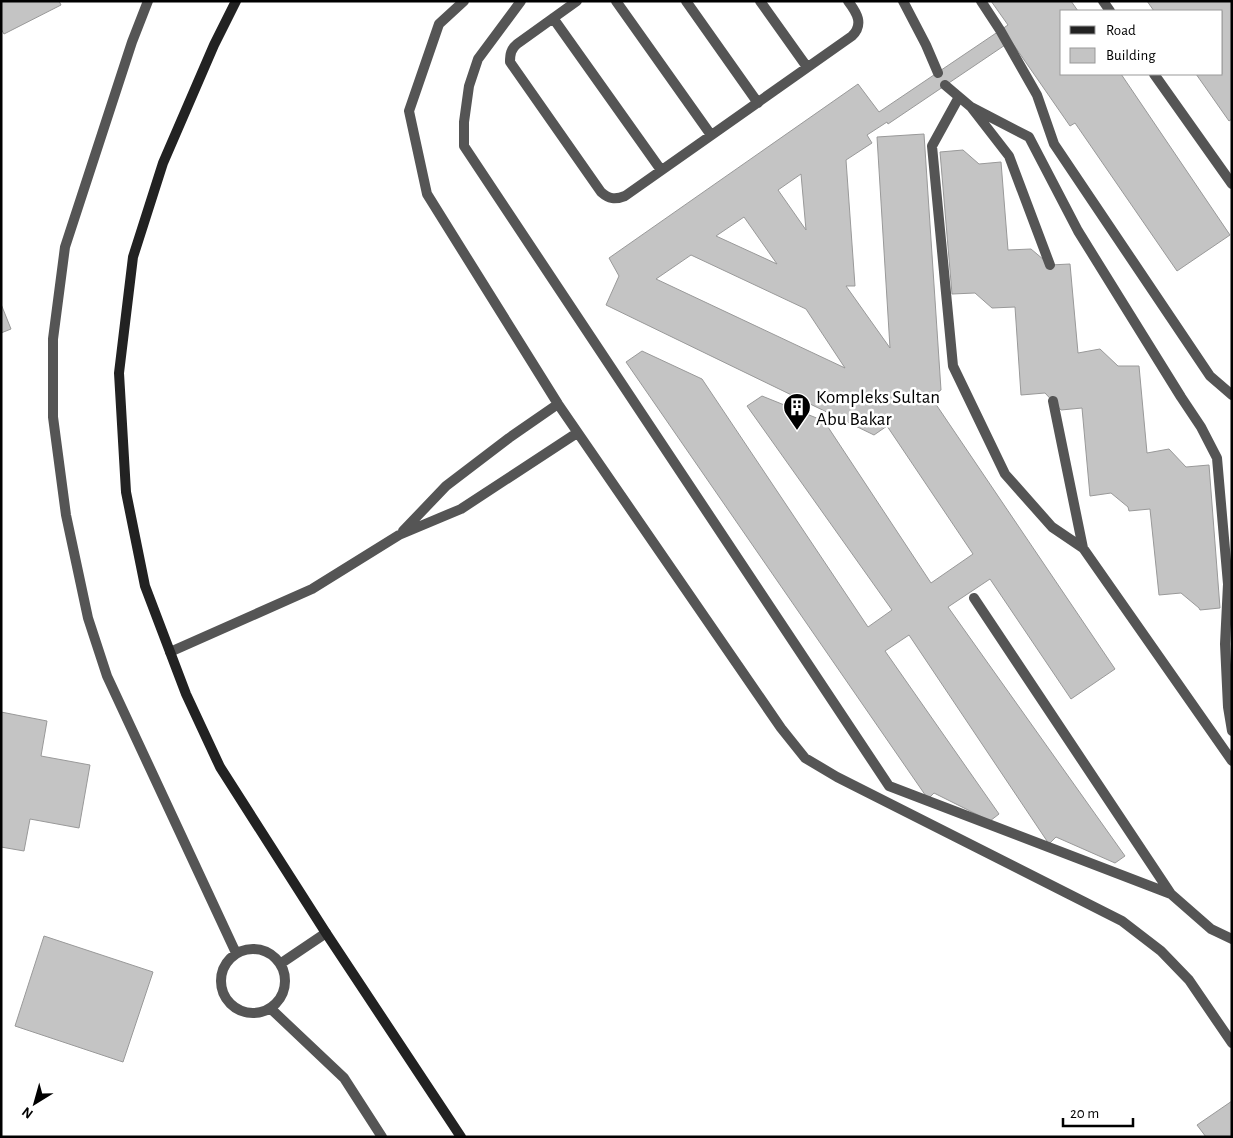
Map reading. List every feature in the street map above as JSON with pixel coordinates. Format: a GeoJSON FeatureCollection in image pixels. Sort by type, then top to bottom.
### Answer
{"type":"FeatureCollection","features":[{"type":"Feature","properties":{"kind":"street"},"geometry":{"type":"LineString","coordinates":[[236,1],[214,45],[163,163],[133,258],[119,373],[126,492],[146,586],[186,694],[220,767],[460,1137]]}},
{"type":"Feature","properties":{"kind":"lane"},"geometry":{"type":"LineString","coordinates":[[148,1],[132,42],[65,248],[52,339],[54,417],[66,515],[88,618],[107,676],[236,953]]}},
{"type":"Feature","properties":{"kind":"lane"},"geometry":{"type":"LineString","coordinates":[[464,1],[439,24],[409,111],[427,194],[577,433],[780,728],[806,758],[837,777],[1122,922],[1161,951],[1189,980],[1232,1043]]}},
{"type":"Feature","properties":{"kind":"lane"},"geometry":{"type":"LineString","coordinates":[[521,1],[478,59],[469,86],[464,122],[464,146],[889,786],[1170,894]]}},
{"type":"Feature","properties":{"kind":"lane"},"geometry":{"type":"LineString","coordinates":[[577,1],[512,48],[510,62],[606,196],[612,199],[619,199],[625,196],[856,32],[859,18],[848,1]]}},
{"type":"Feature","properties":{"kind":"lane"},"geometry":{"type":"LineString","coordinates":[[616,1],[711,136]]}},
{"type":"Feature","properties":{"kind":"lane"},"geometry":{"type":"LineString","coordinates":[[686,1],[758,103]]}},
{"type":"Feature","properties":{"kind":"lane"},"geometry":{"type":"LineString","coordinates":[[760,1],[807,67]]}},
{"type":"Feature","properties":{"kind":"lane"},"geometry":{"type":"LineString","coordinates":[[903,1],[938,73]]}},
{"type":"Feature","properties":{"kind":"lane"},"geometry":{"type":"LineString","coordinates":[[981,1],[1037,95],[1054,144],[1210,376],[1232,395]]}},
{"type":"Feature","properties":{"kind":"lane"},"geometry":{"type":"LineString","coordinates":[[553,18],[661,170]]}},
{"type":"Feature","properties":{"kind":"lane"},"geometry":{"type":"LineString","coordinates":[[1155,75],[1232,184]]}},
{"type":"Feature","properties":{"kind":"lane"},"geometry":{"type":"LineString","coordinates":[[945,85],[971,107],[1009,156],[1050,265]]}},
{"type":"Feature","properties":{"kind":"lane"},"geometry":{"type":"LineString","coordinates":[[960,97],[932,146],[953,366],[1005,474],[1052,527],[1083,548],[1232,761]]}},
{"type":"Feature","properties":{"kind":"lane"},"geometry":{"type":"LineString","coordinates":[[971,107],[1029,137],[1078,231],[1201,427],[1217,458],[1228,584],[1225,644],[1228,707],[1232,731]]}},
{"type":"Feature","properties":{"kind":"lane"},"geometry":{"type":"LineString","coordinates":[[1052,401],[1083,548]]}},
{"type":"Feature","properties":{"kind":"lane"},"geometry":{"type":"LineString","coordinates":[[399,535],[446,486],[509,438],[558,404]]}},
{"type":"Feature","properties":{"kind":"lane"},"geometry":{"type":"LineString","coordinates":[[170,652],[312,589],[399,535],[461,508],[577,433]]}},
{"type":"Feature","properties":{"kind":"lane"},"geometry":{"type":"LineString","coordinates":[[974,598],[1170,894],[1211,929],[1232,940]]}},
{"type":"Feature","properties":{"kind":"lane"},"geometry":{"type":"LineString","coordinates":[[280,964],[326,933]]}},
{"type":"Feature","properties":{"kind":"lane"},"geometry":{"type":"LineString","coordinates":[[247,949],[260,949],[271,954],[280,964],[284,976],[284,988],[279,999],[270,1008],[258,1012],[246,1012],[234,1006],[226,998],[221,986],[221,973],[226,962],[236,953],[247,949]]}},
{"type":"Feature","properties":{"kind":"lane"},"geometry":{"type":"LineString","coordinates":[[270,1008],[344,1078],[382,1137]]}},
{"type":"Feature","properties":{"kind":"building"},"geometry":{"type":"Polygon","coordinates":[[[1,1],[59,1],[61,5],[4,34],[1,29],[1,1]]]}},
{"type":"Feature","properties":{"kind":"building","name":"Kompleks Sultan Abu Bakar"},"geometry":{"type":"Polygon","coordinates":[[[991,1],[1071,1],[1077,10],[1060,10],[1060,75],[1122,75],[1230,235],[1177,271],[1075,123],[1070,126],[1011,41],[888,124],[887,122],[867,135],[872,143],[846,160],[855,286],[846,286],[890,348],[877,137],[924,134],[941,390],[931,397],[1115,669],[1071,699],[990,579],[948,607],[1125,856],[1115,863],[1056,837],[1049,844],[909,635],[885,651],[999,814],[990,821],[934,793],[928,799],[626,362],[642,351],[702,379],[868,627],[892,610],[747,406],[762,396],[824,421],[931,583],[973,554],[887,426],[874,435],[606,305],[619,276],[609,258],[858,84],[879,112],[1008,25],[991,1]],[[801,174],[778,190],[806,230],[801,174]],[[744,217],[716,236],[777,264],[744,217]],[[691,255],[656,279],[845,368],[806,309],[691,255]]]}},
{"type":"Feature","properties":{"kind":"building"},"geometry":{"type":"Polygon","coordinates":[[[1147,1],[1232,1],[1232,119],[1229,121],[1197,75],[1223,75],[1223,10],[1153,10],[1147,1]]]}},
{"type":"Feature","properties":{"kind":"building"},"geometry":{"type":"Polygon","coordinates":[[[963,150],[979,164],[1001,162],[1008,250],[1031,249],[1050,265],[1070,264],[1078,353],[1100,349],[1118,366],[1139,366],[1147,453],[1169,449],[1186,467],[1209,465],[1220,608],[1200,610],[1181,593],[1159,595],[1150,509],[1129,511],[1128,507],[1111,493],[1090,496],[1082,408],[1061,410],[1045,393],[1021,395],[1015,307],[992,308],[975,293],[952,294],[940,152],[963,150]]]}},
{"type":"Feature","properties":{"kind":"building"},"geometry":{"type":"Polygon","coordinates":[[[1,304],[11,329],[1,333],[1,304]]]}},
{"type":"Feature","properties":{"kind":"building"},"geometry":{"type":"Polygon","coordinates":[[[1,712],[47,721],[41,756],[90,765],[79,828],[30,819],[24,851],[1,847],[1,712]]]}},
{"type":"Feature","properties":{"kind":"building"},"geometry":{"type":"Polygon","coordinates":[[[44,936],[153,972],[123,1062],[15,1026],[44,936]]]}},
{"type":"Feature","properties":{"kind":"building"},"geometry":{"type":"Polygon","coordinates":[[[1232,1101],[1232,1137],[1206,1137],[1197,1125],[1232,1101]]]}},
{"type":"Feature","properties":{"kind":"place","name":"Kompleks Sultan Abu Bakar"},"geometry":{"type":"Point","coordinates":[797,431]}}]}
